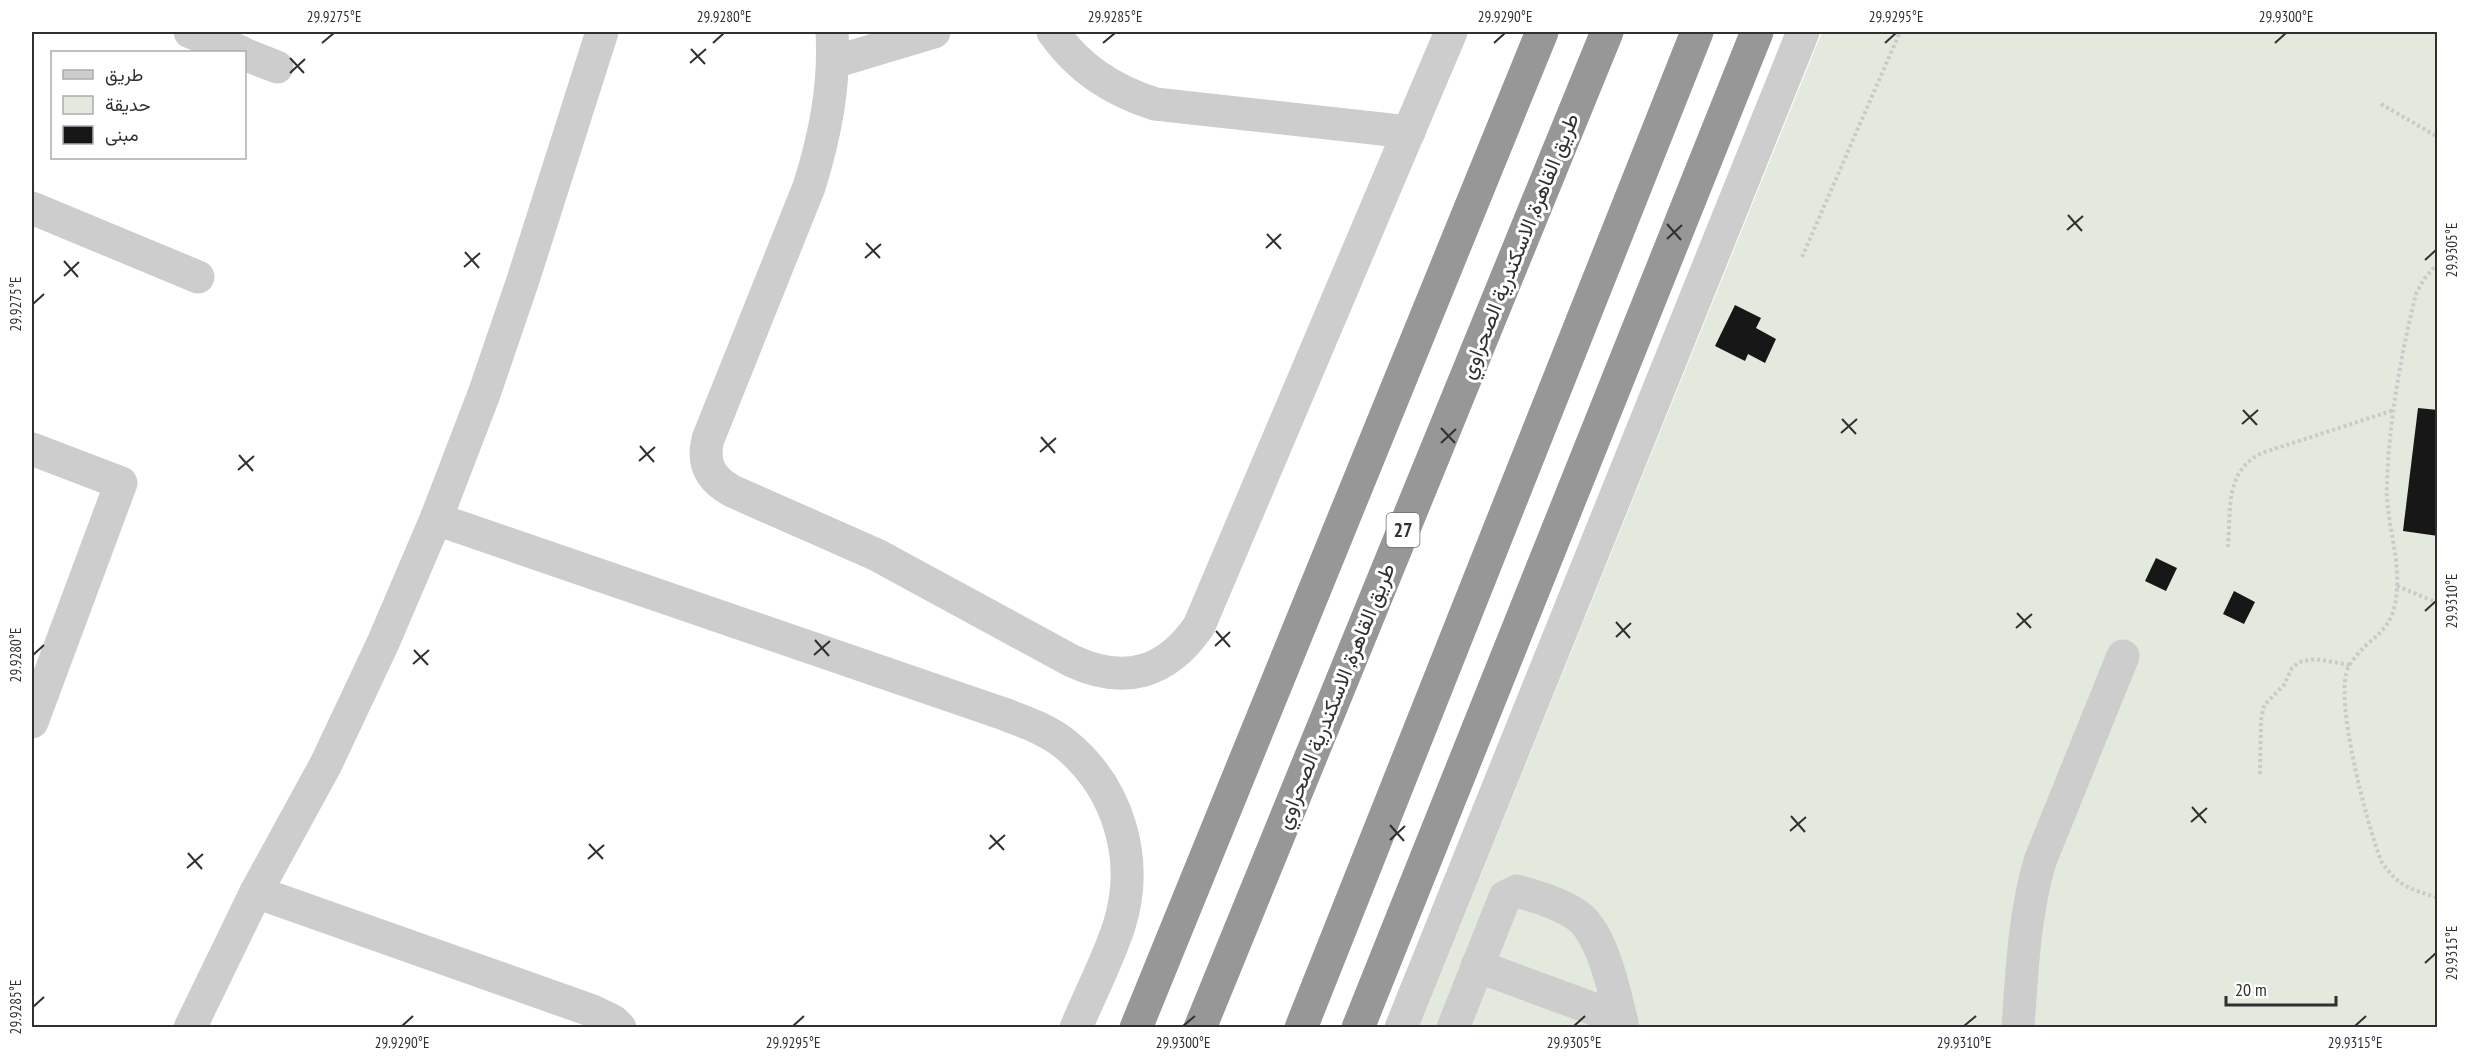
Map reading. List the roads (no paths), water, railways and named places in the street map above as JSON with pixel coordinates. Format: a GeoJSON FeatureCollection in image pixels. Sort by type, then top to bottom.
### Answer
{"type":"FeatureCollection","features":[{"type":"Feature","properties":{"kind":"highway"},"geometry":{"type":"LineString","coordinates":[[1136,1028],[1542,32]]}},
{"type":"Feature","properties":{"kind":"highway","name":"طريق القاهرة, الاسكندرية الصحراوي"},"geometry":{"type":"LineString","coordinates":[[1200,1028],[1607,32]]}},
{"type":"Feature","properties":{"kind":"highway"},"geometry":{"type":"LineString","coordinates":[[1301,1028],[1697,32]]}},
{"type":"Feature","properties":{"kind":"highway"},"geometry":{"type":"LineString","coordinates":[[1358,1028],[1757,32]]}},
{"type":"Feature","properties":{"kind":"street"},"geometry":{"type":"LineString","coordinates":[[190,32],[238,51]]}},
{"type":"Feature","properties":{"kind":"street"},"geometry":{"type":"LineString","coordinates":[[190,1028],[256,892],[326,764],[383,643],[436,519],[484,394],[524,280],[602,32]]}},
{"type":"Feature","properties":{"kind":"street"},"geometry":{"type":"LineString","coordinates":[[933,32],[833,47],[830,105],[822,147],[809,188],[708,439],[705,451],[706,464],[712,476],[732,491],[878,555],[1072,661],[1091,670],[1112,674],[1133,674],[1153,668],[1179,651],[1199,627],[1451,32]]}},
{"type":"Feature","properties":{"kind":"street"},"geometry":{"type":"LineString","coordinates":[[1053,32],[1065,49],[1084,68],[1106,84],[1130,96],[1155,104],[1409,132]]}},
{"type":"Feature","properties":{"kind":"street"},"geometry":{"type":"LineString","coordinates":[[1401,1028],[1803,32]]}},
{"type":"Feature","properties":{"kind":"street"},"geometry":{"type":"LineString","coordinates":[[246,54],[277,67]]}},
{"type":"Feature","properties":{"kind":"street"},"geometry":{"type":"LineString","coordinates":[[32,208],[198,277]]}},
{"type":"Feature","properties":{"kind":"street"},"geometry":{"type":"LineString","coordinates":[[32,449],[121,483],[32,722]]}},
{"type":"Feature","properties":{"kind":"street"},"geometry":{"type":"LineString","coordinates":[[436,519],[1004,714],[1036,726],[1065,743],[1089,767],[1108,795],[1121,826],[1127,859],[1126,893],[1119,926],[1076,1028]]}},
{"type":"Feature","properties":{"kind":"street"},"geometry":{"type":"LineString","coordinates":[[2019,1028],[2023,952],[2032,891],[2040,861],[2122,657]]}},
{"type":"Feature","properties":{"kind":"street"},"geometry":{"type":"LineString","coordinates":[[1453,1028],[1505,897],[1518,891],[1578,915],[1589,926],[1599,943],[1622,1023]]}},
{"type":"Feature","properties":{"kind":"street"},"geometry":{"type":"LineString","coordinates":[[256,892],[591,1010],[613,1021],[620,1028]]}},
{"type":"Feature","properties":{"kind":"street"},"geometry":{"type":"LineString","coordinates":[[1477,966],[1622,1023]]}}]}
